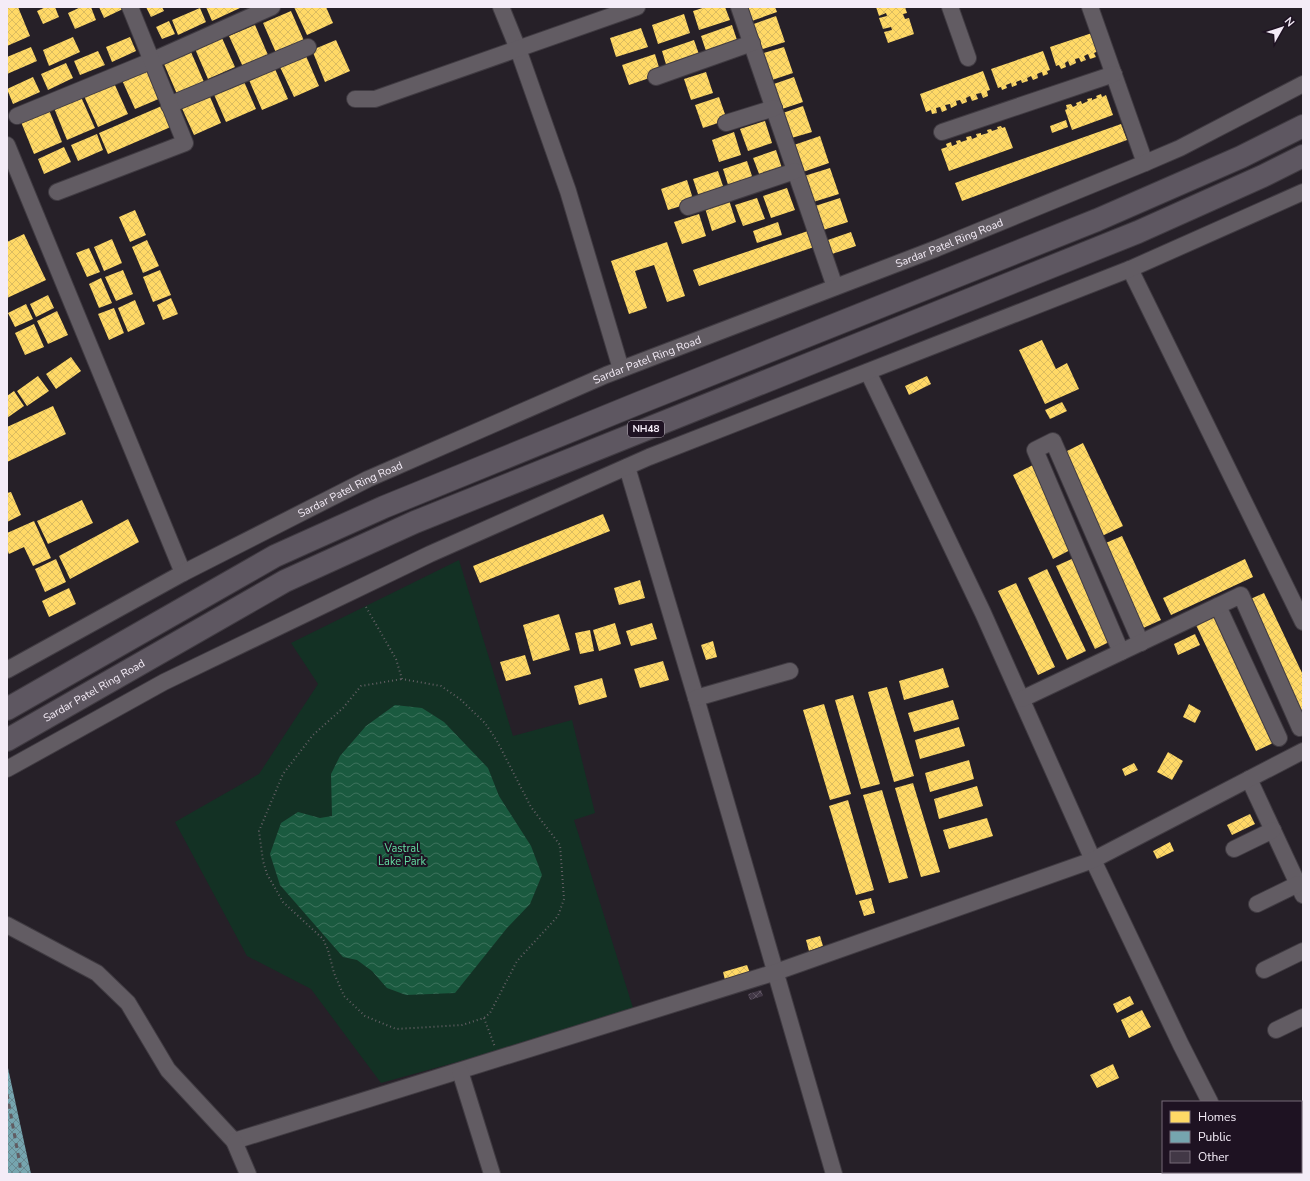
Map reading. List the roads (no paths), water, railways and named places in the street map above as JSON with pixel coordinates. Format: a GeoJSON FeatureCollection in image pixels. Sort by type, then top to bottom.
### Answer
{"type":"FeatureCollection","features":[{"type":"Feature","properties":{"kind":"highway","name":"NH48"},"geometry":{"type":"LineString","coordinates":[[7,709],[275,556],[362,516],[639,403],[1097,220],[1241,157],[1303,126]]}},
{"type":"Feature","properties":{"kind":"highway","name":"Sardar Patel Ring Road"},"geometry":{"type":"LineString","coordinates":[[7,740],[299,574],[415,522],[1138,232],[1263,176],[1303,156]]}},
{"type":"Feature","properties":{"kind":"street"},"geometry":{"type":"LineString","coordinates":[[57,192],[185,143],[130,7]]}},
{"type":"Feature","properties":{"kind":"street"},"geometry":{"type":"LineString","coordinates":[[17,116],[151,61],[272,7]]}},
{"type":"Feature","properties":{"kind":"street"},"geometry":{"type":"LineString","coordinates":[[501,7],[518,49],[568,191],[621,369]]}},
{"type":"Feature","properties":{"kind":"street"},"geometry":{"type":"LineString","coordinates":[[355,98],[375,98],[637,7]]}},
{"type":"Feature","properties":{"kind":"street"},"geometry":{"type":"LineString","coordinates":[[739,7],[835,288]]}},
{"type":"Feature","properties":{"kind":"street"},"geometry":{"type":"LineString","coordinates":[[950,7],[968,58]]}},
{"type":"Feature","properties":{"kind":"street"},"geometry":{"type":"LineString","coordinates":[[1090,7],[1145,163]]}},
{"type":"Feature","properties":{"kind":"street"},"geometry":{"type":"LineString","coordinates":[[656,77],[752,43]]}},
{"type":"Feature","properties":{"kind":"street"},"geometry":{"type":"LineString","coordinates":[[169,104],[308,47]]}},
{"type":"Feature","properties":{"kind":"street"},"geometry":{"type":"LineString","coordinates":[[942,132],[1114,74]]}},
{"type":"Feature","properties":{"kind":"street","name":"Sardar Patel Ring Road"},"geometry":{"type":"LineString","coordinates":[[7,670],[183,572],[368,479],[621,369],[935,249],[1145,163],[1180,148],[1303,84]]}},
{"type":"Feature","properties":{"kind":"street"},"geometry":{"type":"LineString","coordinates":[[726,123],[774,108]]}},
{"type":"Feature","properties":{"kind":"street"},"geometry":{"type":"LineString","coordinates":[[7,145],[183,572]]}},
{"type":"Feature","properties":{"kind":"street"},"geometry":{"type":"LineString","coordinates":[[688,207],[795,171]]}},
{"type":"Feature","properties":{"kind":"street"},"geometry":{"type":"LineString","coordinates":[[7,769],[164,682],[430,554],[627,467],[1130,269],[1303,192]]}},
{"type":"Feature","properties":{"kind":"street"},"geometry":{"type":"LineString","coordinates":[[1130,269],[1303,622]]}},
{"type":"Feature","properties":{"kind":"street"},"geometry":{"type":"LineString","coordinates":[[868,372],[983,613],[1093,860],[1181,1045],[1209,1101]]}},
{"type":"Feature","properties":{"kind":"street"},"geometry":{"type":"LineString","coordinates":[[1121,652],[1035,450],[1053,441],[1142,643]]}},
{"type":"Feature","properties":{"kind":"street"},"geometry":{"type":"LineString","coordinates":[[627,467],[696,698],[834,1174]]}},
{"type":"Feature","properties":{"kind":"street"},"geometry":{"type":"LineString","coordinates":[[1022,699],[1241,595],[1300,728]]}},
{"type":"Feature","properties":{"kind":"street"},"geometry":{"type":"LineString","coordinates":[[1218,606],[1279,738]]}},
{"type":"Feature","properties":{"kind":"street"},"geometry":{"type":"LineString","coordinates":[[696,698],[790,671]]}},
{"type":"Feature","properties":{"kind":"street"},"geometry":{"type":"LineString","coordinates":[[234,1141],[776,972],[1093,860],[1303,751]]}},
{"type":"Feature","properties":{"kind":"street"},"geometry":{"type":"LineString","coordinates":[[1249,779],[1300,889],[1257,904]]}},
{"type":"Feature","properties":{"kind":"street"},"geometry":{"type":"LineString","coordinates":[[1234,849],[1273,830]]}},
{"type":"Feature","properties":{"kind":"street"},"geometry":{"type":"LineString","coordinates":[[7,925],[97,972],[128,1003],[168,1070],[219,1127],[234,1141],[248,1174]]}},
{"type":"Feature","properties":{"kind":"street"},"geometry":{"type":"LineString","coordinates":[[1264,970],[1303,951]]}},
{"type":"Feature","properties":{"kind":"street"},"geometry":{"type":"LineString","coordinates":[[1276,1030],[1303,1017]]}},
{"type":"Feature","properties":{"kind":"street"},"geometry":{"type":"LineString","coordinates":[[460,1071],[492,1174]]}},
{"type":"Feature","properties":{"kind":"water"},"geometry":{"type":"Polygon","coordinates":[[[395,705],[422,708],[444,722],[488,768],[499,796],[531,846],[542,875],[530,904],[507,928],[455,993],[406,995],[387,988],[372,971],[357,960],[343,957],[280,885],[270,854],[281,823],[298,812],[320,818],[332,816],[331,774],[340,756],[366,726],[395,705]]]}},
{"type":"Feature","properties":{"kind":"railway"},"geometry":{"type":"LineString","coordinates":[[7,1094],[20,1165],[20,1174]]}},
{"type":"Feature","properties":{"kind":"park label","name":"Vastral Lake Park"},"geometry":{"type":"Point","coordinates":[402,854]}}]}
